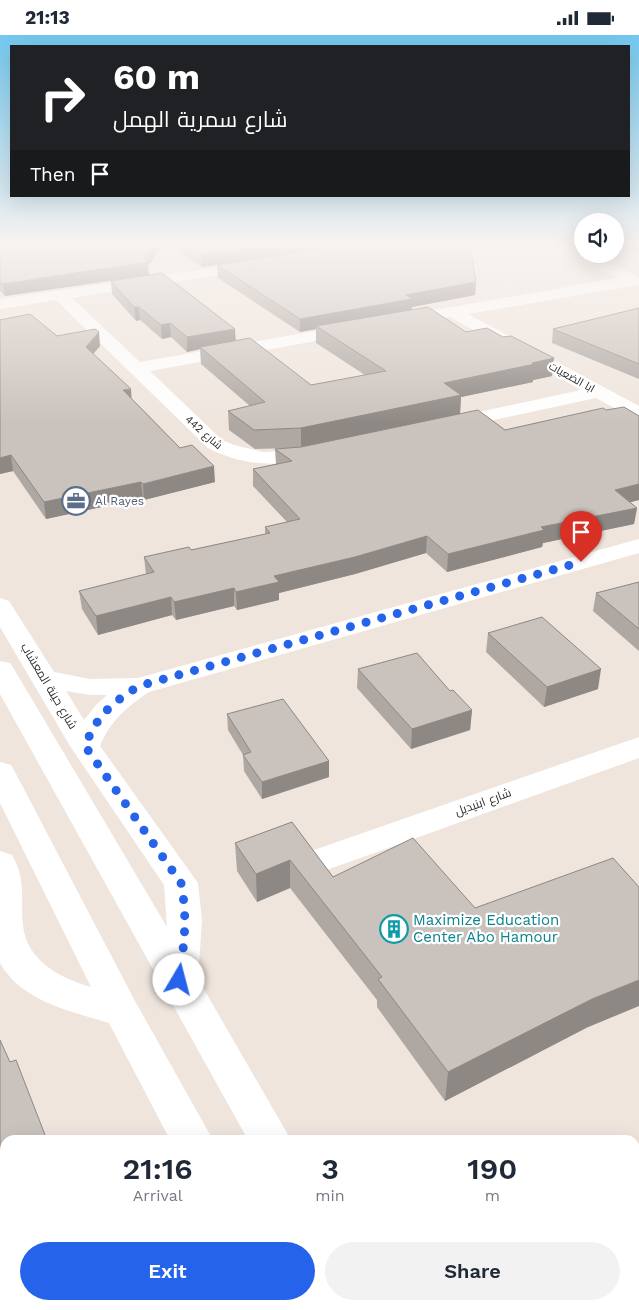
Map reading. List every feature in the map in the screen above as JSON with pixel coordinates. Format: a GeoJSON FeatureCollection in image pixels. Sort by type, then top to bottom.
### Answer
{"type":"FeatureCollection","features":[{"type":"Feature","properties":{"kind":"street","name":"شارع 442"},"geometry":{"type":"LineString","coordinates":[[70,304],[215,444],[228,452],[250,457],[275,458],[330,449]]}},
{"type":"Feature","properties":{"kind":"street"},"geometry":{"type":"LineString","coordinates":[[385,324],[497,304]]}},
{"type":"Feature","properties":{"kind":"street","name":"ابا الضعيات"},"geometry":{"type":"LineString","coordinates":[[452,312],[639,414]]}},
{"type":"Feature","properties":{"kind":"street"},"geometry":{"type":"LineString","coordinates":[[136,368],[366,327]]}},
{"type":"Feature","properties":{"kind":"street"},"geometry":{"type":"LineString","coordinates":[[426,429],[598,392]]}},
{"type":"Feature","properties":{"kind":"street"},"geometry":{"type":"LineString","coordinates":[[45,679],[90,687],[139,686],[639,546]]}},
{"type":"Feature","properties":{"kind":"street","name":"شارع حينة المعشاب"},"geometry":{"type":"LineString","coordinates":[[0,606],[85,746],[181,883],[186,906],[186,932],[179,980]]}},
{"type":"Feature","properties":{"kind":"street"},"geometry":{"type":"LineString","coordinates":[[0,669],[267,1135]]}},
{"type":"Feature","properties":{"kind":"street"},"geometry":{"type":"LineString","coordinates":[[85,746],[92,729],[103,712],[119,698],[139,686]]}},
{"type":"Feature","properties":{"kind":"street","name":"شارع ابنيديل"},"geometry":{"type":"LineString","coordinates":[[326,858],[639,747]]}},
{"type":"Feature","properties":{"kind":"street"},"geometry":{"type":"LineString","coordinates":[[0,772],[122,1012],[189,1135]]}},
{"type":"Feature","properties":{"kind":"street"},"geometry":{"type":"LineString","coordinates":[[0,863],[5,874],[6,942],[14,958],[42,984],[122,1012]]}},
{"type":"Feature","properties":{"kind":"building"},"geometry":{"type":"Polygon","coordinates":[[[132,304],[203,304],[235,329],[187,337],[170,323],[161,325],[139,307],[134,307],[132,304]]]}},
{"type":"Feature","properties":{"kind":"building"},"geometry":{"type":"Polygon","coordinates":[[[278,304],[381,304],[300,319],[278,304]]]}},
{"type":"Feature","properties":{"kind":"building"},"geometry":{"type":"Polygon","coordinates":[[[428,307],[466,332],[487,328],[503,337],[511,336],[554,358],[532,363],[535,364],[444,383],[461,395],[301,428],[254,430],[228,411],[265,402],[200,347],[250,338],[311,385],[386,371],[316,326],[428,307]]]}},
{"type":"Feature","properties":{"kind":"building"},"geometry":{"type":"Polygon","coordinates":[[[639,308],[639,364],[553,329],[639,308]]]}},
{"type":"Feature","properties":{"kind":"building"},"geometry":{"type":"Polygon","coordinates":[[[30,314],[57,336],[95,329],[99,332],[86,347],[131,389],[123,390],[180,448],[192,445],[214,466],[143,484],[141,482],[44,502],[11,455],[0,458],[0,320],[30,314]]]}},
{"type":"Feature","properties":{"kind":"building"},"geometry":{"type":"Polygon","coordinates":[[[624,407],[639,416],[639,484],[615,490],[637,508],[541,527],[544,530],[448,554],[427,536],[355,557],[274,576],[279,582],[236,592],[234,588],[174,602],[171,597],[96,616],[79,591],[154,572],[144,557],[189,547],[191,550],[270,533],[265,527],[300,519],[253,469],[292,461],[275,449],[301,447],[478,410],[505,430],[603,408],[606,410],[624,407]]]}},
{"type":"Feature","properties":{"kind":"building"},"geometry":{"type":"Polygon","coordinates":[[[639,582],[639,629],[596,593],[639,582]]]}},
{"type":"Feature","properties":{"kind":"building"},"geometry":{"type":"Polygon","coordinates":[[[542,617],[601,669],[547,687],[488,633],[542,617]]]}},
{"type":"Feature","properties":{"kind":"building"},"geometry":{"type":"Polygon","coordinates":[[[417,653],[450,691],[453,690],[472,710],[412,729],[358,669],[417,653]]]}},
{"type":"Feature","properties":{"kind":"building"},"geometry":{"type":"Polygon","coordinates":[[[283,699],[329,761],[262,782],[243,755],[251,752],[227,714],[283,699]]]}},
{"type":"Feature","properties":{"kind":"building"},"geometry":{"type":"Polygon","coordinates":[[[292,822],[333,877],[413,838],[475,908],[613,858],[639,887],[639,980],[592,999],[448,1072],[378,979],[382,977],[290,860],[256,874],[235,843],[292,822]]]}},
{"type":"Feature","properties":{"kind":"building"},"geometry":{"type":"Polygon","coordinates":[[[0,1040],[10,1062],[16,1060],[45,1135],[0,1135],[0,1040]]]}},
{"type":"Feature","properties":{"kind":"place","name":"Al Rayes"},"geometry":{"type":"Point","coordinates":[76,501]}},
{"type":"Feature","properties":{"kind":"place","name":"Maximize Education Center Abo Hamour"},"geometry":{"type":"Point","coordinates":[394,929]}},
{"type":"Feature","properties":{"kind":"route"},"geometry":{"type":"LineString","coordinates":[[179,980],[186,932],[186,906],[181,883],[85,746],[92,729],[103,712],[119,698],[139,686],[581,562]]}}]}
